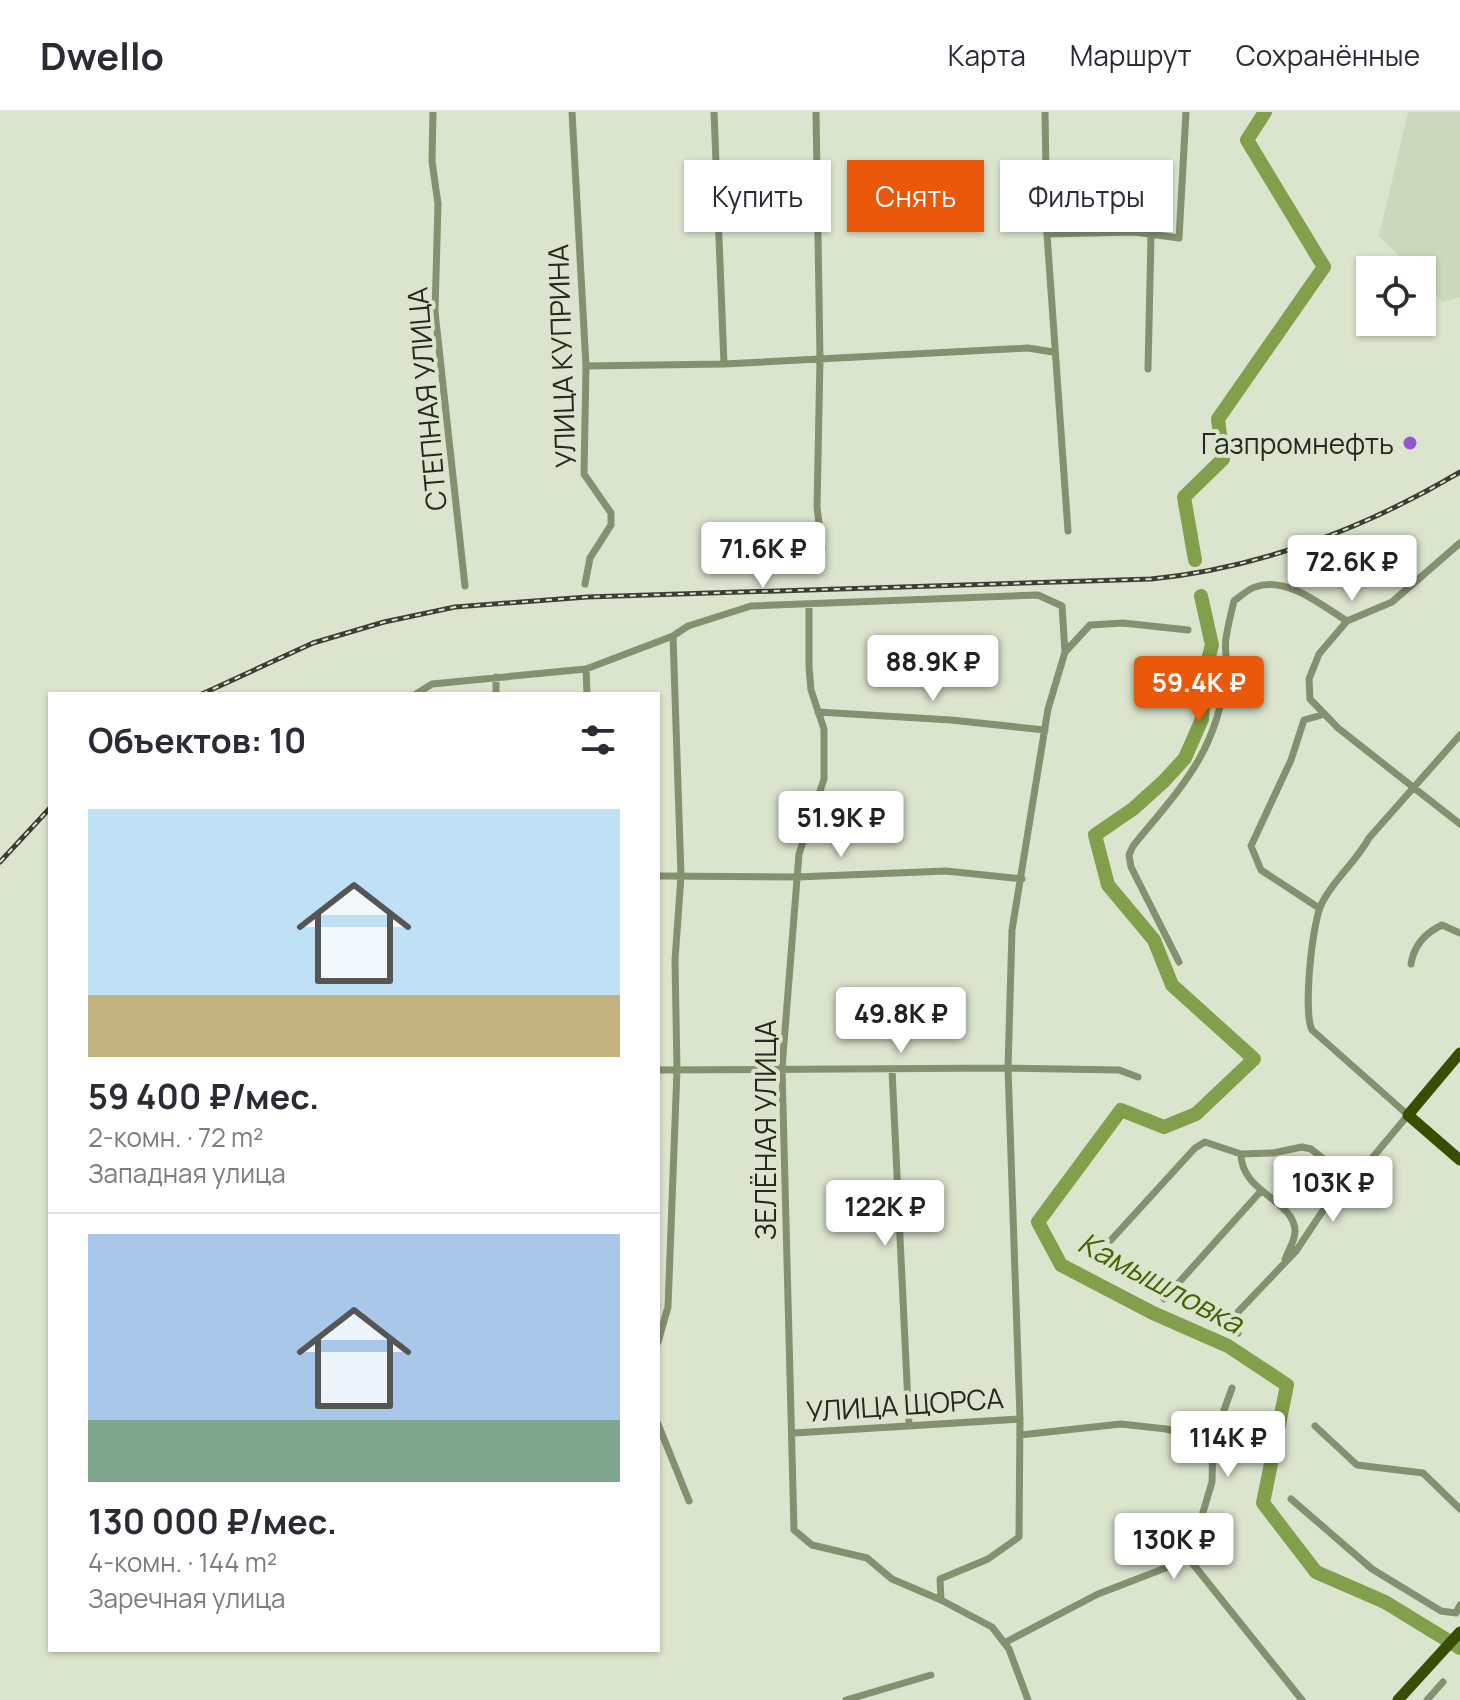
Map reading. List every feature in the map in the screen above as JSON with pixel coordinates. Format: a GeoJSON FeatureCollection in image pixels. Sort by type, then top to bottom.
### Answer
{"type":"FeatureCollection","features":[{"type":"Feature","properties":{"kind":"main road"},"geometry":{"type":"LineString","coordinates":[[1460,1053],[1408,1115],[1460,1160]]}},
{"type":"Feature","properties":{"kind":"main road"},"geometry":{"type":"LineString","coordinates":[[1398,1700],[1460,1632]]}},
{"type":"Feature","properties":{"kind":"street","name":"СТЕПНАЯ УЛИЦА"},"geometry":{"type":"LineString","coordinates":[[433,112],[432,161],[438,204],[435,312],[465,586]]}},
{"type":"Feature","properties":{"kind":"street","name":"УЛИЦА КУПРИНА"},"geometry":{"type":"LineString","coordinates":[[572,112],[586,366],[584,474],[611,513],[611,525],[590,558],[585,584]]}},
{"type":"Feature","properties":{"kind":"street"},"geometry":{"type":"LineString","coordinates":[[714,112],[724,364]]}},
{"type":"Feature","properties":{"kind":"street"},"geometry":{"type":"LineString","coordinates":[[816,112],[820,359],[817,507],[822,549]]}},
{"type":"Feature","properties":{"kind":"street"},"geometry":{"type":"LineString","coordinates":[[1045,112],[1053,352],[1068,531]]}},
{"type":"Feature","properties":{"kind":"street"},"geometry":{"type":"LineString","coordinates":[[1047,234],[1134,232],[1179,238],[1186,112]]}},
{"type":"Feature","properties":{"kind":"street"},"geometry":{"type":"LineString","coordinates":[[1148,369],[1151,236]]}},
{"type":"Feature","properties":{"kind":"street"},"geometry":{"type":"LineString","coordinates":[[586,366],[724,364],[1028,348],[1053,352]]}},
{"type":"Feature","properties":{"kind":"street"},"geometry":{"type":"LineString","coordinates":[[1460,543],[1392,602],[1347,621],[1319,654],[1309,679],[1310,699],[1325,714],[1460,824]]}},
{"type":"Feature","properties":{"kind":"street"},"geometry":{"type":"LineString","coordinates":[[1179,962],[1131,867],[1129,855],[1194,772],[1206,749],[1216,724],[1227,673],[1226,639],[1234,601],[1254,587],[1275,586],[1296,590],[1347,621]]}},
{"type":"Feature","properties":{"kind":"street"},"geometry":{"type":"LineString","coordinates":[[419,692],[432,684],[586,669],[673,636],[688,626],[751,606],[1038,595],[1062,606],[1065,652],[1048,709],[1012,930],[1008,1068],[1020,1419],[1019,1537],[988,1559],[940,1579],[941,1600],[992,1627],[1009,1649],[1028,1700]]}},
{"type":"Feature","properties":{"kind":"street","name":"ЗЕЛЁНАЯ УЛИЦА"},"geometry":{"type":"LineString","coordinates":[[809,604],[809,667],[811,690],[824,729],[824,779],[803,838],[797,877],[782,1068],[794,1433],[794,1530],[812,1545],[867,1558],[892,1579],[941,1600]]}},
{"type":"Feature","properties":{"kind":"street"},"geometry":{"type":"LineString","coordinates":[[1065,652],[1090,625],[1123,623],[1188,630]]}},
{"type":"Feature","properties":{"kind":"street"},"geometry":{"type":"LineString","coordinates":[[660,1335],[668,1307],[677,1070],[675,960],[681,876],[673,636]]}},
{"type":"Feature","properties":{"kind":"street"},"geometry":{"type":"LineString","coordinates":[[586,669],[587,692]]}},
{"type":"Feature","properties":{"kind":"street"},"geometry":{"type":"LineString","coordinates":[[496,677],[496,692]]}},
{"type":"Feature","properties":{"kind":"street"},"geometry":{"type":"LineString","coordinates":[[818,712],[951,720],[1045,730]]}},
{"type":"Feature","properties":{"kind":"street"},"geometry":{"type":"LineString","coordinates":[[1319,908],[1261,870],[1251,846],[1291,760],[1304,720],[1325,714]]}},
{"type":"Feature","properties":{"kind":"street"},"geometry":{"type":"LineString","coordinates":[[1238,1333],[1235,1318],[1238,1312],[1285,1262],[1330,1200],[1368,1163],[1408,1115],[1312,1030],[1307,1013],[1314,927],[1319,908],[1369,838],[1460,735]]}},
{"type":"Feature","properties":{"kind":"street"},"geometry":{"type":"LineString","coordinates":[[660,876],[797,877],[946,871],[1022,879]]}},
{"type":"Feature","properties":{"kind":"street"},"geometry":{"type":"LineString","coordinates":[[1411,964],[1416,945],[1436,928],[1442,925],[1460,933]]}},
{"type":"Feature","properties":{"kind":"street"},"geometry":{"type":"LineString","coordinates":[[660,1070],[1008,1068],[1119,1070],[1138,1077]]}},
{"type":"Feature","properties":{"kind":"street"},"geometry":{"type":"LineString","coordinates":[[892,1070],[909,1425]]}},
{"type":"Feature","properties":{"kind":"street"},"geometry":{"type":"LineString","coordinates":[[1111,1240],[1195,1148],[1205,1142],[1241,1154],[1273,1153],[1302,1147],[1311,1149],[1349,1179]]}},
{"type":"Feature","properties":{"kind":"street"},"geometry":{"type":"LineString","coordinates":[[1241,1154],[1244,1172],[1282,1208],[1295,1227],[1296,1234],[1285,1262]]}},
{"type":"Feature","properties":{"kind":"street"},"geometry":{"type":"LineString","coordinates":[[1164,1299],[1261,1191]]}},
{"type":"Feature","properties":{"kind":"street"},"geometry":{"type":"LineString","coordinates":[[1189,1559],[1212,1482],[1213,1441],[1232,1388]]}},
{"type":"Feature","properties":{"kind":"street","name":"УЛИЦА ЩОРСА"},"geometry":{"type":"LineString","coordinates":[[794,1433],[1020,1419]]}},
{"type":"Feature","properties":{"kind":"street","name":"УЛИЦА ЩОРСА"},"geometry":{"type":"LineString","coordinates":[[1020,1435],[1121,1424],[1166,1429],[1213,1441]]}},
{"type":"Feature","properties":{"kind":"street"},"geometry":{"type":"LineString","coordinates":[[1315,1426],[1357,1465],[1423,1473],[1460,1509]]}},
{"type":"Feature","properties":{"kind":"street"},"geometry":{"type":"LineString","coordinates":[[660,1429],[689,1501]]}},
{"type":"Feature","properties":{"kind":"street"},"geometry":{"type":"LineString","coordinates":[[1291,1499],[1372,1569],[1441,1611],[1456,1613],[1460,1605]]}},
{"type":"Feature","properties":{"kind":"street"},"geometry":{"type":"LineString","coordinates":[[1004,1643],[1098,1594],[1189,1559]]}},
{"type":"Feature","properties":{"kind":"street"},"geometry":{"type":"LineString","coordinates":[[1189,1559],[1302,1700]]}},
{"type":"Feature","properties":{"kind":"street"},"geometry":{"type":"LineString","coordinates":[[846,1700],[931,1675]]}},
{"type":"Feature","properties":{"kind":"street"},"geometry":{"type":"LineString","coordinates":[[1427,1700],[1443,1682]]}},
{"type":"Feature","properties":{"kind":"shaded area"},"geometry":{"type":"Polygon","coordinates":[[[1408,112],[1460,112],[1460,297],[1443,302],[1436,295],[1436,256],[1398,256],[1379,236],[1408,112]]]}},
{"type":"Feature","properties":{"kind":"waterway","name":"Камышловка"},"geometry":{"type":"LineString","coordinates":[[1195,560],[1184,497],[1223,459],[1218,419],[1324,267],[1247,140],[1265,112]]}},
{"type":"Feature","properties":{"kind":"waterway","name":"Камышловка"},"geometry":{"type":"LineString","coordinates":[[1201,596],[1212,645],[1205,671],[1202,719],[1185,758],[1133,809],[1095,835],[1108,885],[1154,940],[1172,985],[1254,1059],[1196,1114],[1164,1127],[1121,1110],[1038,1222],[1061,1265],[1153,1313],[1228,1346],[1287,1385],[1263,1503],[1316,1572],[1385,1602],[1460,1648]]}},
{"type":"Feature","properties":{"kind":"railway"},"geometry":{"type":"LineString","coordinates":[[206,692],[313,643],[384,622],[455,607],[587,597],[1151,579],[1192,574],[1272,555],[1350,528],[1460,472]]}},
{"type":"Feature","properties":{"kind":"railway"},"geometry":{"type":"LineString","coordinates":[[0,862],[48,810]]}},
{"type":"Feature","properties":{"kind":"place","name":"Газпромнефть"},"geometry":{"type":"Point","coordinates":[1410,443]}}]}
